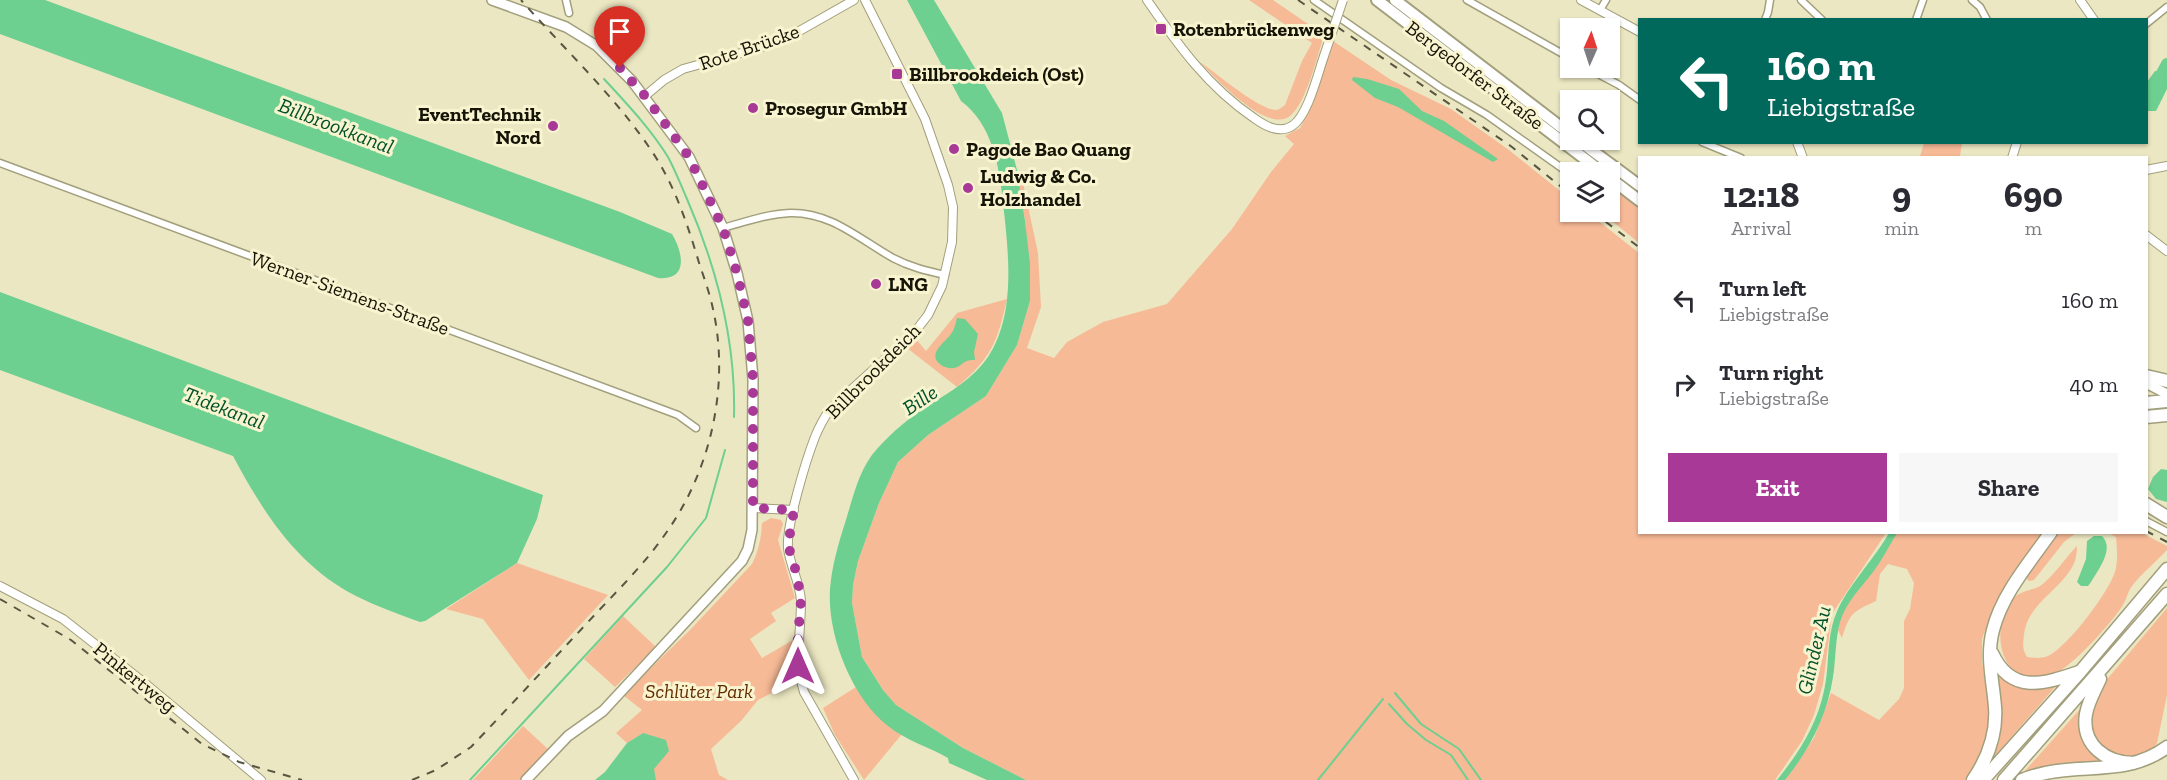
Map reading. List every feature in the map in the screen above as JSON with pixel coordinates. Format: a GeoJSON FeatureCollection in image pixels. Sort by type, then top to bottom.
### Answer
{"type":"FeatureCollection","features":[{"type":"Feature","properties":{"kind":"highway","name":"Bergedorfer Straße"},"geometry":{"type":"LineString","coordinates":[[1377,0],[1589,162]]}},
{"type":"Feature","properties":{"kind":"highway","name":"Bergedorfer Straße"},"geometry":{"type":"LineString","coordinates":[[1395,0],[1560,126]]}},
{"type":"Feature","properties":{"kind":"highway"},"geometry":{"type":"LineString","coordinates":[[1591,150],[1638,185]]}},
{"type":"Feature","properties":{"kind":"highway"},"geometry":{"type":"LineString","coordinates":[[1620,186],[1638,199]]}},
{"type":"Feature","properties":{"kind":"highway"},"geometry":{"type":"LineString","coordinates":[[2148,376],[2167,381]]}},
{"type":"Feature","properties":{"kind":"highway"},"geometry":{"type":"LineString","coordinates":[[2148,402],[2167,401]]}},
{"type":"Feature","properties":{"kind":"highway"},"geometry":{"type":"LineString","coordinates":[[2148,417],[2167,414]]}},
{"type":"Feature","properties":{"kind":"highway"},"geometry":{"type":"LineString","coordinates":[[2148,505],[2167,517]]}},
{"type":"Feature","properties":{"kind":"highway"},"geometry":{"type":"LineString","coordinates":[[1973,780],[1991,748],[1994,732],[1995,710],[1990,672],[1990,647],[1998,614],[2015,584],[2050,534]]}},
{"type":"Feature","properties":{"kind":"highway"},"geometry":{"type":"LineString","coordinates":[[1983,780],[2080,672],[2167,569]]}},
{"type":"Feature","properties":{"kind":"highway"},"geometry":{"type":"LineString","coordinates":[[2004,780],[2167,594]]}},
{"type":"Feature","properties":{"kind":"highway"},"geometry":{"type":"LineString","coordinates":[[1990,647],[1997,664],[2008,675],[2021,682],[2040,684],[2080,672]]}},
{"type":"Feature","properties":{"kind":"highway"},"geometry":{"type":"LineString","coordinates":[[2105,667],[2087,710],[2085,723],[2088,736],[2099,753],[2112,760],[2127,763],[2141,762]]}},
{"type":"Feature","properties":{"kind":"highway"},"geometry":{"type":"LineString","coordinates":[[2022,780],[2050,771],[2126,769],[2167,747]]}},
{"type":"Feature","properties":{"kind":"main road"},"geometry":{"type":"LineString","coordinates":[[492,0],[550,21],[583,36],[612,59],[645,96],[689,157],[723,228],[741,291],[751,349],[753,389],[753,508],[750,541],[739,565],[603,711],[568,736],[526,780]]}},
{"type":"Feature","properties":{"kind":"main road"},"geometry":{"type":"LineString","coordinates":[[2148,384],[2167,394]]}},
{"type":"Feature","properties":{"kind":"main road"},"geometry":{"type":"LineString","coordinates":[[2148,403],[2167,414]]}},
{"type":"Feature","properties":{"kind":"street"},"geometry":{"type":"LineString","coordinates":[[566,0],[569,13]]}},
{"type":"Feature","properties":{"kind":"street","name":"Rote Brücke"},"geometry":{"type":"LineString","coordinates":[[645,96],[664,80],[683,69],[787,38],[854,0]]}},
{"type":"Feature","properties":{"kind":"street","name":"Billbrookdeich"},"geometry":{"type":"LineString","coordinates":[[854,780],[804,692],[801,682],[797,650],[801,600],[797,575],[788,545],[794,510],[815,438],[830,409],[914,333],[932,309],[945,275],[954,224],[948,185],[925,119],[865,0]]}},
{"type":"Feature","properties":{"kind":"street"},"geometry":{"type":"LineString","coordinates":[[1147,0],[1194,65],[1214,87],[1244,111],[1274,129],[1288,128],[1299,119],[1311,94],[1343,0]]}},
{"type":"Feature","properties":{"kind":"street"},"geometry":{"type":"LineString","coordinates":[[1314,0],[1441,88],[1487,115],[1560,167]]}},
{"type":"Feature","properties":{"kind":"street"},"geometry":{"type":"LineString","coordinates":[[1467,0],[1560,52]]}},
{"type":"Feature","properties":{"kind":"street"},"geometry":{"type":"LineString","coordinates":[[1581,0],[1638,31]]}},
{"type":"Feature","properties":{"kind":"street"},"geometry":{"type":"LineString","coordinates":[[1600,10],[1606,0]]}},
{"type":"Feature","properties":{"kind":"street"},"geometry":{"type":"LineString","coordinates":[[1766,18],[1770,0]]}},
{"type":"Feature","properties":{"kind":"street"},"geometry":{"type":"LineString","coordinates":[[1801,0],[1820,18]]}},
{"type":"Feature","properties":{"kind":"street"},"geometry":{"type":"LineString","coordinates":[[1917,18],[1923,0]]}},
{"type":"Feature","properties":{"kind":"street"},"geometry":{"type":"LineString","coordinates":[[1972,0],[1980,7],[1986,18]]}},
{"type":"Feature","properties":{"kind":"street"},"geometry":{"type":"LineString","coordinates":[[2080,0],[2093,18]]}},
{"type":"Feature","properties":{"kind":"street"},"geometry":{"type":"LineString","coordinates":[[2148,22],[2167,7]]}},
{"type":"Feature","properties":{"kind":"street"},"geometry":{"type":"LineString","coordinates":[[1606,78],[1638,99]]}},
{"type":"Feature","properties":{"kind":"street"},"geometry":{"type":"LineString","coordinates":[[1707,144],[1735,156]]}},
{"type":"Feature","properties":{"kind":"street","name":"Werner-Siemens-Straße"},"geometry":{"type":"LineString","coordinates":[[0,163],[678,415],[696,428]]}},
{"type":"Feature","properties":{"kind":"street"},"geometry":{"type":"LineString","coordinates":[[2148,171],[2167,166]]}},
{"type":"Feature","properties":{"kind":"street"},"geometry":{"type":"LineString","coordinates":[[723,228],[773,214],[791,213],[821,217],[851,231],[906,264],[945,275]]}},
{"type":"Feature","properties":{"kind":"street"},"geometry":{"type":"LineString","coordinates":[[2148,237],[2167,251]]}},
{"type":"Feature","properties":{"kind":"street"},"geometry":{"type":"LineString","coordinates":[[753,508],[794,510]]}},
{"type":"Feature","properties":{"kind":"street"},"geometry":{"type":"LineString","coordinates":[[2148,522],[2167,532]]}},
{"type":"Feature","properties":{"kind":"street","name":"Pinkertweg"},"geometry":{"type":"LineString","coordinates":[[0,586],[63,619],[261,780]]}},
{"type":"Feature","properties":{"kind":"green space"},"geometry":{"type":"Polygon","coordinates":[[[1249,0],[1273,0],[1324,35],[1311,78],[1301,101],[1290,116],[1280,120],[1255,111],[1242,102],[1200,62],[1269,109],[1277,110],[1285,105],[1302,61],[1312,43],[1249,0]]]}},
{"type":"Feature","properties":{"kind":"green space"},"geometry":{"type":"Polygon","coordinates":[[[1333,41],[1391,80],[1451,109],[1509,150],[1560,191],[1560,222],[1600,222],[1638,252],[1638,534],[1885,534],[1832,614],[1823,684],[1814,715],[1802,741],[1775,780],[1026,780],[963,748],[896,705],[883,690],[862,657],[852,603],[858,561],[879,503],[898,462],[928,435],[986,396],[1017,345],[1030,301],[1025,221],[1017,170],[1022,178],[1038,253],[1041,307],[1027,348],[1054,358],[1067,342],[1103,322],[1167,304],[1232,229],[1271,172],[1294,144],[1285,136],[1300,128],[1333,41]]]}},
{"type":"Feature","properties":{"kind":"green space"},"geometry":{"type":"Polygon","coordinates":[[[1924,144],[1962,144],[1960,156],[1920,156],[1924,144]]]}},
{"type":"Feature","properties":{"kind":"green space"},"geometry":{"type":"Polygon","coordinates":[[[1620,193],[1638,207],[1638,242],[1613,222],[1620,222],[1620,193]]]}},
{"type":"Feature","properties":{"kind":"green space"},"geometry":{"type":"Polygon","coordinates":[[[1007,299],[1000,327],[986,358],[957,387],[907,348],[916,339],[926,351],[957,313],[1007,299]]]}},
{"type":"Feature","properties":{"kind":"green space","name":"Schlüter Park"},"geometry":{"type":"Polygon","coordinates":[[[771,518],[781,520],[783,524],[778,540],[795,598],[771,613],[776,621],[750,639],[762,658],[793,640],[795,681],[758,700],[741,721],[711,749],[719,775],[728,780],[656,780],[643,733],[627,743],[616,733],[642,710],[623,695],[691,629],[752,564],[759,544],[762,523],[771,518]]]}},
{"type":"Feature","properties":{"kind":"green space"},"geometry":{"type":"Polygon","coordinates":[[[1895,534],[2044,534],[1991,614],[1982,639],[1989,729],[1982,756],[1967,780],[1785,780],[1814,738],[1831,693],[1879,720],[1899,699],[1904,688],[1904,621],[1910,609],[1914,583],[1907,569],[1888,564],[1880,574],[1876,601],[1853,614],[1842,638],[1838,630],[1841,612],[1895,534]]]}},
{"type":"Feature","properties":{"kind":"green space"},"geometry":{"type":"Polygon","coordinates":[[[2057,534],[2075,534],[2064,542],[2034,580],[2029,581],[2026,578],[2057,534]]]}},
{"type":"Feature","properties":{"kind":"green space"},"geometry":{"type":"Polygon","coordinates":[[[2110,534],[2144,534],[2167,546],[2167,550],[2132,586],[2119,611],[2103,630],[2066,667],[2040,679],[2025,678],[2013,670],[2005,658],[2001,644],[2001,627],[2006,611],[2015,597],[2045,582],[2077,546],[2071,569],[2036,608],[2026,625],[2023,646],[2027,657],[2041,658],[2050,655],[2067,641],[2085,620],[2112,579],[2117,564],[2116,537],[2110,534]]]}},
{"type":"Feature","properties":{"kind":"green space"},"geometry":{"type":"Polygon","coordinates":[[[517,563],[608,595],[529,680],[483,619],[446,609],[517,563]]]}},
{"type":"Feature","properties":{"kind":"green space"},"geometry":{"type":"Polygon","coordinates":[[[2167,608],[2167,695],[2157,743],[2150,751],[2139,756],[2122,758],[2114,756],[2092,739],[2089,714],[2104,683],[2167,608]]]}},
{"type":"Feature","properties":{"kind":"green space"},"geometry":{"type":"Polygon","coordinates":[[[623,616],[656,647],[615,687],[584,659],[623,616]]]}},
{"type":"Feature","properties":{"kind":"green space"},"geometry":{"type":"Polygon","coordinates":[[[1993,666],[2021,686],[2055,687],[1994,757],[2000,738],[1999,703],[1993,666]]]}},
{"type":"Feature","properties":{"kind":"green space"},"geometry":{"type":"Polygon","coordinates":[[[856,687],[882,719],[902,734],[864,780],[835,735],[823,708],[856,687]]]}},
{"type":"Feature","properties":{"kind":"green space"},"geometry":{"type":"Polygon","coordinates":[[[2081,708],[2080,727],[2085,742],[2095,754],[2110,765],[2066,765],[2023,773],[2081,708]]]}},
{"type":"Feature","properties":{"kind":"green space"},"geometry":{"type":"Polygon","coordinates":[[[523,726],[549,750],[520,780],[473,780],[523,726]]]}},
{"type":"Feature","properties":{"kind":"water","name":"Billbrookkanal"},"geometry":{"type":"Polygon","coordinates":[[[0,0],[45,0],[620,212],[672,234],[681,257],[679,270],[668,278],[658,278],[0,34],[0,0]]]}},
{"type":"Feature","properties":{"kind":"water"},"geometry":{"type":"Polygon","coordinates":[[[907,0],[934,0],[1002,113],[1017,170],[1025,221],[1030,264],[1030,301],[1017,345],[986,396],[928,435],[898,462],[879,503],[858,561],[852,603],[862,657],[883,690],[896,705],[963,748],[1026,780],[987,780],[949,763],[948,758],[888,726],[863,699],[844,664],[830,607],[830,589],[840,539],[866,465],[877,449],[901,425],[976,372],[988,357],[997,340],[1007,301],[1007,240],[999,174],[992,146],[980,121],[961,101],[907,0]]]}},
{"type":"Feature","properties":{"kind":"water"},"geometry":{"type":"Polygon","coordinates":[[[2155,71],[2161,71],[2167,78],[2167,89],[2156,111],[2148,111],[2148,81],[2155,71]]]}},
{"type":"Feature","properties":{"kind":"water"},"geometry":{"type":"Polygon","coordinates":[[[1353,77],[1399,89],[1422,111],[1444,121],[1498,159],[1493,162],[1398,107],[1375,98],[1352,80],[1353,77]]]}},
{"type":"Feature","properties":{"kind":"water","name":"Tidekanal"},"geometry":{"type":"Polygon","coordinates":[[[0,292],[543,495],[537,519],[517,563],[425,621],[420,622],[356,596],[335,584],[316,569],[284,536],[257,497],[233,456],[0,370],[0,292]]]}},
{"type":"Feature","properties":{"kind":"water"},"geometry":{"type":"Polygon","coordinates":[[[957,318],[965,319],[978,334],[974,352],[975,360],[949,368],[941,365],[935,356],[953,331],[957,318]]]}},
{"type":"Feature","properties":{"kind":"water"},"geometry":{"type":"Polygon","coordinates":[[[2161,469],[2167,470],[2167,502],[2156,499],[2148,489],[2153,477],[2161,469]]]}},
{"type":"Feature","properties":{"kind":"water"},"geometry":{"type":"Polygon","coordinates":[[[1888,534],[1896,534],[1876,567],[1854,595],[1840,622],[1830,691],[1816,732],[1785,780],[1777,780],[1799,749],[1817,716],[1826,681],[1831,633],[1836,614],[1847,593],[1888,534]]]}},
{"type":"Feature","properties":{"kind":"water"},"geometry":{"type":"Polygon","coordinates":[[[2094,536],[2102,536],[2106,541],[2106,553],[2101,566],[2088,586],[2081,586],[2077,582],[2086,559],[2087,541],[2094,536]]]}},
{"type":"Feature","properties":{"kind":"water"},"geometry":{"type":"Polygon","coordinates":[[[643,733],[666,740],[669,751],[654,769],[656,780],[595,780],[605,772],[627,743],[643,733]]]}},
{"type":"Feature","properties":{"kind":"waterway","name":"Glinder Au"},"geometry":{"type":"LineString","coordinates":[[2148,99],[2167,64]]}},
{"type":"Feature","properties":{"kind":"waterway"},"geometry":{"type":"LineString","coordinates":[[604,79],[661,146],[678,178],[698,225],[716,278],[728,333],[732,361],[734,417]]}},
{"type":"Feature","properties":{"kind":"waterway"},"geometry":{"type":"LineString","coordinates":[[470,780],[667,567],[706,518],[725,450]]}},
{"type":"Feature","properties":{"kind":"waterway"},"geometry":{"type":"LineString","coordinates":[[1395,693],[1421,724],[1459,749],[1481,780]]}},
{"type":"Feature","properties":{"kind":"waterway"},"geometry":{"type":"LineString","coordinates":[[1318,780],[1383,699]]}},
{"type":"Feature","properties":{"kind":"waterway"},"geometry":{"type":"LineString","coordinates":[[1389,704],[1426,740],[1451,755],[1468,780]]}},
{"type":"Feature","properties":{"kind":"railway"},"geometry":{"type":"LineString","coordinates":[[412,780],[436,770],[471,747],[619,590],[648,556],[682,508],[695,482],[713,426],[719,367],[718,338],[712,304],[686,221],[674,192],[660,163],[637,130],[521,0]]}},
{"type":"Feature","properties":{"kind":"railway"},"geometry":{"type":"LineString","coordinates":[[1298,0],[1512,147],[1560,186]]}},
{"type":"Feature","properties":{"kind":"railway"},"geometry":{"type":"LineString","coordinates":[[1606,222],[1638,246]]}},
{"type":"Feature","properties":{"kind":"railway"},"geometry":{"type":"LineString","coordinates":[[2148,532],[2167,542]]}},
{"type":"Feature","properties":{"kind":"railway"},"geometry":{"type":"LineString","coordinates":[[0,599],[71,640],[202,744],[239,762],[302,780]]}},
{"type":"Feature","properties":{"kind":"place","name":"Rotenbrückenweg"},"geometry":{"type":"Point","coordinates":[1161,29]}},
{"type":"Feature","properties":{"kind":"place","name":"Billbrookdeich (Ost)"},"geometry":{"type":"Point","coordinates":[897,74]}},
{"type":"Feature","properties":{"kind":"place","name":"Prosegur GmbH"},"geometry":{"type":"Point","coordinates":[753,108]}},
{"type":"Feature","properties":{"kind":"place","name":"EventTechnik Nord"},"geometry":{"type":"Point","coordinates":[553,126]}},
{"type":"Feature","properties":{"kind":"place","name":"Pagode Bao Quang"},"geometry":{"type":"Point","coordinates":[954,149]}},
{"type":"Feature","properties":{"kind":"place","name":"Ludwig & Co. Holzhandel"},"geometry":{"type":"Point","coordinates":[968,188]}},
{"type":"Feature","properties":{"kind":"place","name":"LNG"},"geometry":{"type":"Point","coordinates":[876,284]}},
{"type":"Feature","properties":{"kind":"route"},"geometry":{"type":"LineString","coordinates":[[620,68],[645,96],[689,157],[723,228],[737,273],[748,321],[751,349],[754,419],[753,508],[794,510],[788,545],[789,556],[797,575],[801,600],[798,666]]}},
{"type":"Feature","properties":{"kind":"water label","name":"Bille"},"geometry":{"type":"Point","coordinates":[920,400]}}]}
